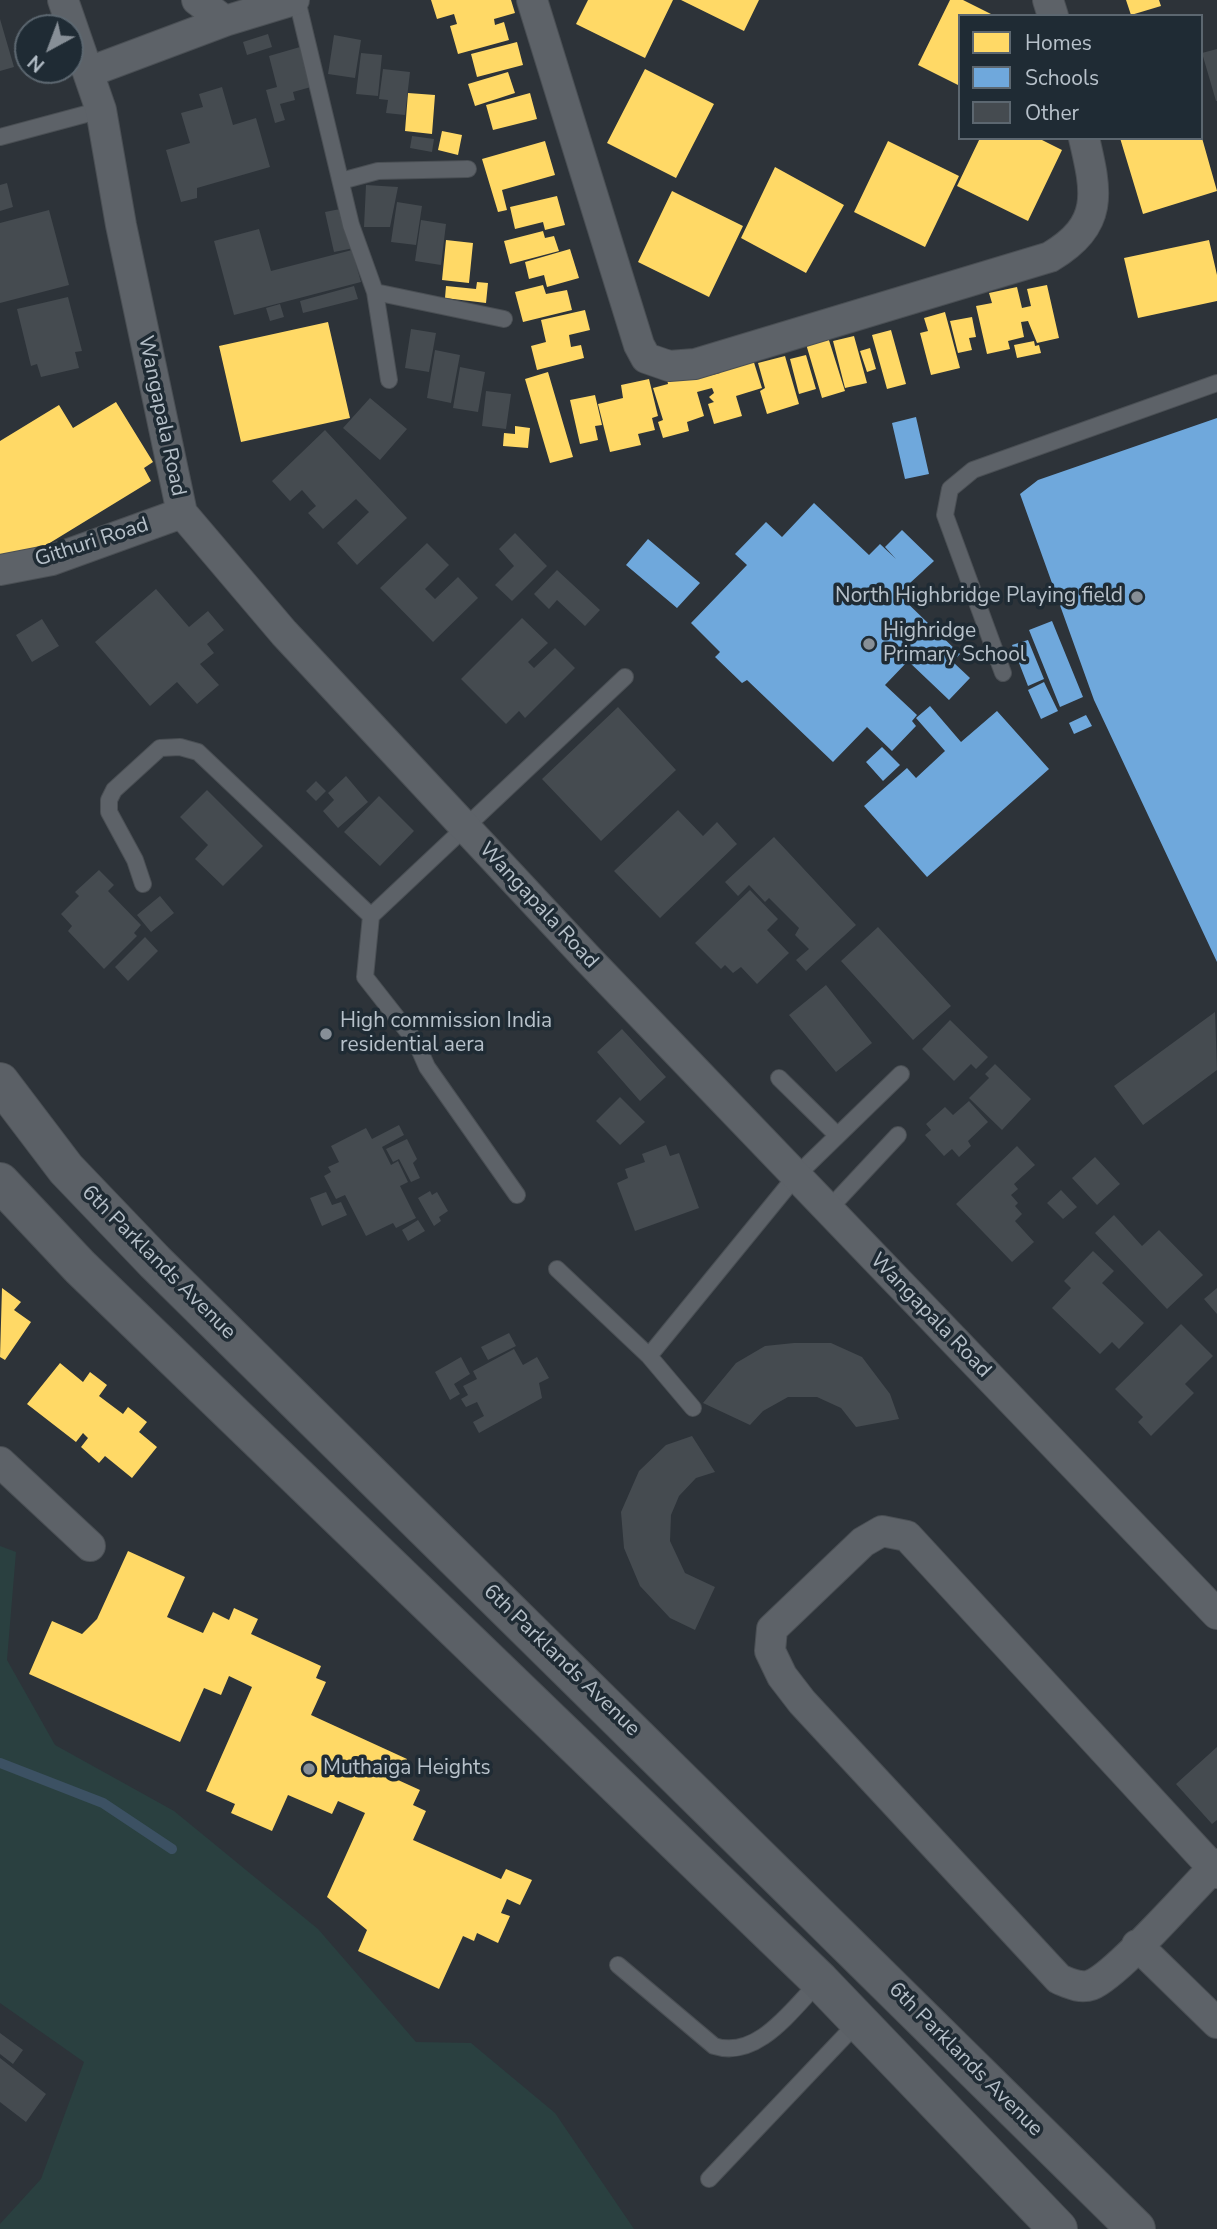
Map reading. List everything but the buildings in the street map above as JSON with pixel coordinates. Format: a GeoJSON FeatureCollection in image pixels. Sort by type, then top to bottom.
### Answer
{"type":"FeatureCollection","features":[{"type":"Feature","properties":{"kind":"street","name":"Wangapala Road"},"geometry":{"type":"LineString","coordinates":[[63,0],[100,110],[121,225],[182,513],[284,633],[466,829],[1217,1614]]}},
{"type":"Feature","properties":{"kind":"street"},"geometry":{"type":"LineString","coordinates":[[197,0],[225,21]]}},
{"type":"Feature","properties":{"kind":"street"},"geometry":{"type":"LineString","coordinates":[[89,72],[225,21],[296,0]]}},
{"type":"Feature","properties":{"kind":"street"},"geometry":{"type":"LineString","coordinates":[[532,0],[639,345],[646,358],[669,366],[695,364],[758,347],[1050,257],[1073,244],[1089,223],[1095,201],[1084,140]]}},
{"type":"Feature","properties":{"kind":"street","name":"Githuri Road"},"geometry":{"type":"LineString","coordinates":[[0,570],[52,560],[182,513]]}},
{"type":"Feature","properties":{"kind":"street","name":"6th Parklands Avenue"},"geometry":{"type":"LineString","coordinates":[[0,1082],[65,1170],[155,1262],[1136,2229]]}},
{"type":"Feature","properties":{"kind":"street"},"geometry":{"type":"LineString","coordinates":[[0,1182],[80,1267],[860,2020],[1058,2229]]}},
{"type":"Feature","properties":{"kind":"street"},"geometry":{"type":"LineString","coordinates":[[0,1462],[90,1546]]}},
{"type":"Feature","properties":{"kind":"street"},"geometry":{"type":"LineString","coordinates":[[882,1531],[906,1536],[1216,1868],[1108,1974],[1089,1986],[1076,1986],[1059,1979],[803,1702],[782,1676],[770,1651],[772,1629],[863,1542],[882,1531]]}},
{"type":"Feature","properties":{"kind":"street"},"geometry":{"type":"LineString","coordinates":[[1137,1945],[1217,2023]]}},
{"type":"Feature","properties":{"kind":"lane"},"geometry":{"type":"LineString","coordinates":[[296,0],[351,225],[375,292],[389,380]]}},
{"type":"Feature","properties":{"kind":"lane"},"geometry":{"type":"LineString","coordinates":[[0,137],[100,110]]}},
{"type":"Feature","properties":{"kind":"lane"},"geometry":{"type":"LineString","coordinates":[[341,181],[378,172],[468,169]]}},
{"type":"Feature","properties":{"kind":"lane"},"geometry":{"type":"LineString","coordinates":[[375,292],[504,319]]}},
{"type":"Feature","properties":{"kind":"lane"},"geometry":{"type":"LineString","coordinates":[[1003,673],[945,515],[950,489],[973,470],[1217,383]]}},
{"type":"Feature","properties":{"kind":"lane"},"geometry":{"type":"LineString","coordinates":[[517,1195],[427,1067],[416,1042],[365,976],[371,916],[625,677]]}},
{"type":"Feature","properties":{"kind":"lane"},"geometry":{"type":"LineString","coordinates":[[143,884],[135,859],[109,812],[109,800],[114,790],[160,748],[180,747],[198,752],[371,916]]}},
{"type":"Feature","properties":{"kind":"lane"},"geometry":{"type":"LineString","coordinates":[[649,1356],[796,1176],[901,1074]]}},
{"type":"Feature","properties":{"kind":"lane"},"geometry":{"type":"LineString","coordinates":[[779,1078],[837,1135]]}},
{"type":"Feature","properties":{"kind":"lane"},"geometry":{"type":"LineString","coordinates":[[828,1210],[898,1135]]}},
{"type":"Feature","properties":{"kind":"lane"},"geometry":{"type":"LineString","coordinates":[[557,1269],[649,1356],[693,1408]]}},
{"type":"Feature","properties":{"kind":"lane"},"geometry":{"type":"LineString","coordinates":[[618,1965],[714,2046],[730,2050],[743,2049],[759,2040],[820,1981]]}},
{"type":"Feature","properties":{"kind":"lane"},"geometry":{"type":"LineString","coordinates":[[709,2179],[860,2020]]}},
{"type":"Feature","properties":{"kind":"green space"},"geometry":{"type":"Polygon","coordinates":[[[0,1546],[16,1552],[7,1660],[55,1745],[174,1811],[318,1929],[416,2042],[471,2043],[555,2113],[634,2229],[0,2229],[0,2224],[41,2179],[84,2062],[0,2003],[0,1546]]]}},
{"type":"Feature","properties":{"kind":"waterway"},"geometry":{"type":"LineString","coordinates":[[0,1763],[103,1803],[172,1849]]}},
{"type":"Feature","properties":{"kind":"place","name":"North Highbridge Playing field"},"geometry":{"type":"Point","coordinates":[1137,597]}},
{"type":"Feature","properties":{"kind":"place","name":"Highridge Primary School"},"geometry":{"type":"Point","coordinates":[869,644]}},
{"type":"Feature","properties":{"kind":"place","name":"High commission India residential aera"},"geometry":{"type":"Point","coordinates":[326,1034]}},
{"type":"Feature","properties":{"kind":"place","name":"Muthaiga Heights"},"geometry":{"type":"Point","coordinates":[309,1769]}}]}
